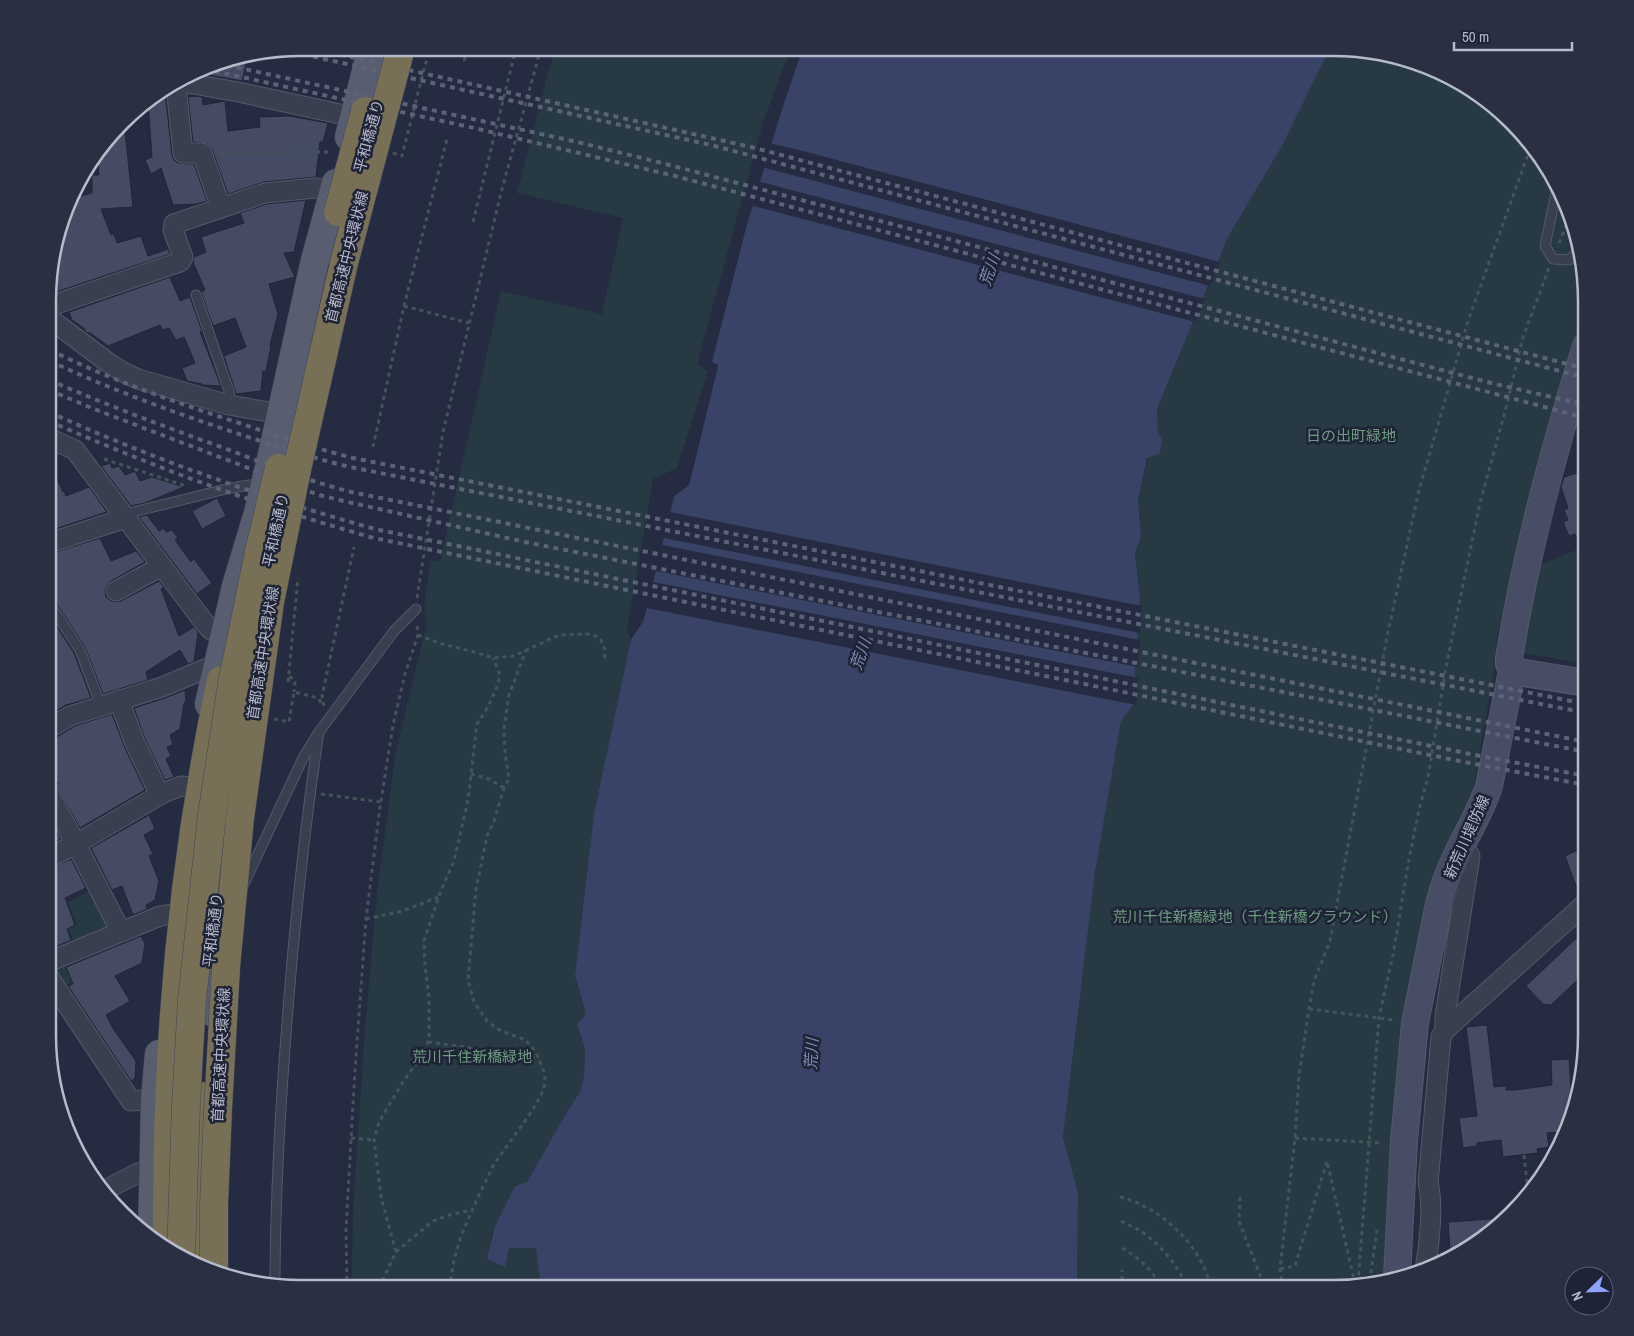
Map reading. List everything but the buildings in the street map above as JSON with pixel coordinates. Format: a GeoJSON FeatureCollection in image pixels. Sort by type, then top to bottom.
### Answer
{"type":"FeatureCollection","features":[{"type":"Feature","properties":{"kind":"highway","name":"首都高速中央環状線"},"geometry":{"type":"LineString","coordinates":[[180,1248],[192,1000],[212,815],[231,693],[259,552],[324,264],[375,56]]}},
{"type":"Feature","properties":{"kind":"highway","name":"首都高速中央環状線"},"geometry":{"type":"LineString","coordinates":[[214,1264],[216,1147],[226,967],[240,818],[270,602],[298,465],[344,263],[399,56]]}},
{"type":"Feature","properties":{"kind":"highway"},"geometry":{"type":"LineString","coordinates":[[167,1240],[169,1109],[175,1000],[186,883],[210,734],[229,643],[259,552]]}},
{"type":"Feature","properties":{"kind":"highway"},"geometry":{"type":"LineString","coordinates":[[196,1256],[201,1096],[212,924],[235,744],[270,602]]}},
{"type":"Feature","properties":{"kind":"main road","name":"平和橋通り"},"geometry":{"type":"LineString","coordinates":[[152,1229],[155,1099],[162,1001],[172,914],[193,787],[215,672],[264,486],[314,264],[354,117],[375,56]]}},
{"type":"Feature","properties":{"kind":"main road","name":"平和橋通り"},"geometry":{"type":"LineString","coordinates":[[190,1253],[196,1104],[202,1021],[241,714],[290,461],[336,261],[376,56]]}},
{"type":"Feature","properties":{"kind":"main road","name":"新荒川堤防線"},"geometry":{"type":"LineString","coordinates":[[1397,1271],[1404,1142],[1415,1022],[1440,901],[1456,856],[1484,803],[1490,786],[1512,671],[1508,658],[1518,600],[1559,434],[1578,372]]}},
{"type":"Feature","properties":{"kind":"main road"},"geometry":{"type":"LineString","coordinates":[[1512,671],[1578,682]]}},
{"type":"Feature","properties":{"kind":"main road"},"geometry":{"type":"LineString","coordinates":[[212,939],[212,1043],[209,1076],[212,1091],[222,1114],[224,1126],[221,1267]]}},
{"type":"Feature","properties":{"kind":"street"},"geometry":{"type":"LineString","coordinates":[[189,83],[354,117]]}},
{"type":"Feature","properties":{"kind":"street"},"geometry":{"type":"LineString","coordinates":[[176,90],[183,153],[202,153],[221,208]]}},
{"type":"Feature","properties":{"kind":"street"},"geometry":{"type":"LineString","coordinates":[[56,304],[180,262],[183,257],[173,230],[174,224],[265,193],[315,188],[334,190]]}},
{"type":"Feature","properties":{"kind":"street"},"geometry":{"type":"LineString","coordinates":[[56,324],[106,361],[138,379],[229,404],[280,414]]}},
{"type":"Feature","properties":{"kind":"street"},"geometry":{"type":"LineString","coordinates":[[56,441],[75,450],[212,630],[224,634]]}},
{"type":"Feature","properties":{"kind":"street"},"geometry":{"type":"LineString","coordinates":[[56,541],[126,518]]}},
{"type":"Feature","properties":{"kind":"street"},"geometry":{"type":"LineString","coordinates":[[116,591],[162,566]]}},
{"type":"Feature","properties":{"kind":"street"},"geometry":{"type":"LineString","coordinates":[[56,724],[70,716],[162,687],[205,669],[215,672]]}},
{"type":"Feature","properties":{"kind":"street"},"geometry":{"type":"LineString","coordinates":[[119,700],[135,743],[160,795]]}},
{"type":"Feature","properties":{"kind":"street"},"geometry":{"type":"LineString","coordinates":[[56,854],[160,795],[181,786],[193,787]]}},
{"type":"Feature","properties":{"kind":"street"},"geometry":{"type":"LineString","coordinates":[[56,807],[120,932]]}},
{"type":"Feature","properties":{"kind":"street"},"geometry":{"type":"LineString","coordinates":[[1446,1030],[1445,1016],[1470,856],[1462,847]]}},
{"type":"Feature","properties":{"kind":"street"},"geometry":{"type":"LineString","coordinates":[[1432,1259],[1432,1196],[1428,1183],[1441,1037],[1446,1030],[1578,910]]}},
{"type":"Feature","properties":{"kind":"street"},"geometry":{"type":"LineString","coordinates":[[56,959],[160,916],[172,914]]}},
{"type":"Feature","properties":{"kind":"street"},"geometry":{"type":"LineString","coordinates":[[56,988],[132,1101],[155,1099]]}},
{"type":"Feature","properties":{"kind":"street"},"geometry":{"type":"LineString","coordinates":[[110,1187],[138,1173],[154,1174]]}},
{"type":"Feature","properties":{"kind":"lane"},"geometry":{"type":"LineString","coordinates":[[1554,196],[1545,246],[1553,259],[1570,260],[1574,256]]}},
{"type":"Feature","properties":{"kind":"lane"},"geometry":{"type":"LineString","coordinates":[[196,295],[228,391],[229,404]]}},
{"type":"Feature","properties":{"kind":"lane"},"geometry":{"type":"LineString","coordinates":[[126,518],[133,512],[204,493],[250,485],[264,486]]}},
{"type":"Feature","properties":{"kind":"lane"},"geometry":{"type":"LineString","coordinates":[[212,939],[222,940],[254,861],[303,758],[319,732],[394,630],[416,609]]}},
{"type":"Feature","properties":{"kind":"lane"},"geometry":{"type":"LineString","coordinates":[[56,616],[80,650],[101,706]]}},
{"type":"Feature","properties":{"kind":"lane"},"geometry":{"type":"LineString","coordinates":[[275,1278],[279,1132],[285,1041],[299,891],[319,732]]}},
{"type":"Feature","properties":{"kind":"path"},"geometry":{"type":"LineString","coordinates":[[464,61],[466,56]]}},
{"type":"Feature","properties":{"kind":"path"},"geometry":{"type":"LineString","coordinates":[[473,222],[514,56]]}},
{"type":"Feature","properties":{"kind":"path"},"geometry":{"type":"LineString","coordinates":[[347,1280],[346,1229],[366,919],[393,725],[418,635],[416,609],[418,586],[443,432],[502,189],[539,56]]}},
{"type":"Feature","properties":{"kind":"path"},"geometry":{"type":"LineString","coordinates":[[373,447],[404,306],[447,139]]}},
{"type":"Feature","properties":{"kind":"path"},"geometry":{"type":"LineString","coordinates":[[202,153],[330,152]]}},
{"type":"Feature","properties":{"kind":"path"},"geometry":{"type":"LineString","coordinates":[[1282,1280],[1280,1269],[1295,1138],[1299,1076],[1309,1009],[1314,981],[1330,941],[1334,924],[1388,632],[1419,490],[1471,312],[1528,153]]}},
{"type":"Feature","properties":{"kind":"path"},"geometry":{"type":"LineString","coordinates":[[1365,1278],[1358,1278],[1379,1017],[1393,955],[1409,859],[1428,777],[1446,667],[1480,503],[1523,337],[1566,226]]}},
{"type":"Feature","properties":{"kind":"path"},"geometry":{"type":"LineString","coordinates":[[404,306],[470,323]]}},
{"type":"Feature","properties":{"kind":"path"},"geometry":{"type":"LineString","coordinates":[[75,450],[204,493]]}},
{"type":"Feature","properties":{"kind":"path"},"geometry":{"type":"LineString","coordinates":[[324,706],[322,696],[354,547]]}},
{"type":"Feature","properties":{"kind":"path"},"geometry":{"type":"LineString","coordinates":[[288,682],[299,570]]}},
{"type":"Feature","properties":{"kind":"path"},"geometry":{"type":"LineString","coordinates":[[418,635],[493,658],[514,656],[559,635],[587,634],[599,637],[606,653],[604,661]]}},
{"type":"Feature","properties":{"kind":"path"},"geometry":{"type":"LineString","coordinates":[[450,1280],[461,1236],[494,1164],[532,1111],[544,1089],[545,1075],[539,1059],[526,1040],[501,1031],[487,1021],[474,1002],[468,980],[476,889],[487,836],[509,779],[504,729],[509,695],[526,650]]}},
{"type":"Feature","properties":{"kind":"path"},"geometry":{"type":"LineString","coordinates":[[396,1252],[380,1197],[374,1140],[379,1122],[428,1042],[429,998],[424,941],[438,898],[454,861],[468,800],[477,724],[493,698],[500,675],[493,658]]}},
{"type":"Feature","properties":{"kind":"path"},"geometry":{"type":"LineString","coordinates":[[286,722],[289,722],[295,682],[293,678],[289,677]]}},
{"type":"Feature","properties":{"kind":"path"},"geometry":{"type":"LineString","coordinates":[[294,692],[318,698]]}},
{"type":"Feature","properties":{"kind":"path"},"geometry":{"type":"LineString","coordinates":[[471,774],[489,779],[504,788]]}},
{"type":"Feature","properties":{"kind":"path"},"geometry":{"type":"LineString","coordinates":[[310,793],[381,802]]}},
{"type":"Feature","properties":{"kind":"path"},"geometry":{"type":"LineString","coordinates":[[366,919],[403,911],[438,898]]}},
{"type":"Feature","properties":{"kind":"path"},"geometry":{"type":"LineString","coordinates":[[1309,1009],[1415,1022]]}},
{"type":"Feature","properties":{"kind":"path"},"geometry":{"type":"LineString","coordinates":[[428,1042],[465,1047],[507,1056],[539,1059]]}},
{"type":"Feature","properties":{"kind":"path"},"geometry":{"type":"LineString","coordinates":[[351,1138],[374,1140]]}},
{"type":"Feature","properties":{"kind":"path"},"geometry":{"type":"LineString","coordinates":[[1295,1138],[1386,1143]]}},
{"type":"Feature","properties":{"kind":"path"},"geometry":{"type":"LineString","coordinates":[[1524,1155],[1527,1184]]}},
{"type":"Feature","properties":{"kind":"path"},"geometry":{"type":"LineString","coordinates":[[1280,1269],[1295,1266],[1328,1160],[1355,1279]]}},
{"type":"Feature","properties":{"kind":"path"},"geometry":{"type":"LineString","coordinates":[[1120,1197],[1139,1203],[1155,1212],[1182,1236],[1202,1265],[1208,1280]]}},
{"type":"Feature","properties":{"kind":"path"},"geometry":{"type":"LineString","coordinates":[[1240,1197],[1239,1221],[1262,1280]]}},
{"type":"Feature","properties":{"kind":"path"},"geometry":{"type":"LineString","coordinates":[[383,1280],[396,1252],[433,1221],[472,1210]]}},
{"type":"Feature","properties":{"kind":"path"},"geometry":{"type":"LineString","coordinates":[[1121,1222],[1139,1230],[1160,1247],[1171,1260],[1182,1280]]}},
{"type":"Feature","properties":{"kind":"path"},"geometry":{"type":"LineString","coordinates":[[1370,1277],[1378,1222]]}},
{"type":"Feature","properties":{"kind":"path"},"geometry":{"type":"LineString","coordinates":[[1122,1248],[1135,1255],[1144,1263],[1157,1280]]}},
{"type":"Feature","properties":{"kind":"path"},"geometry":{"type":"LineString","coordinates":[[1122,1270],[1122,1280]]}},
{"type":"Feature","properties":{"kind":"green space","name":"荒川千住新橋緑地"},"geometry":{"type":"Polygon","coordinates":[[[553,56],[788,56],[764,119],[697,364],[708,371],[677,468],[653,479],[627,629],[631,639],[594,814],[575,975],[586,1014],[577,1024],[585,1049],[584,1076],[580,1092],[527,1182],[515,1186],[491,1237],[505,1266],[509,1248],[537,1248],[540,1280],[351,1280],[354,1194],[365,1029],[377,893],[395,755],[427,623],[424,608],[430,560],[440,562],[501,291],[602,314],[623,218],[517,193],[553,56]]]}},
{"type":"Feature","properties":{"kind":"green space"},"geometry":{"type":"Polygon","coordinates":[[[1326,56],[1365,58],[1412,69],[1441,81],[1469,97],[1494,117],[1517,140],[1537,165],[1553,193],[1565,222],[1576,269],[1578,334],[1549,419],[1496,640],[1494,670],[1472,794],[1432,879],[1429,890],[1398,1053],[1383,1274],[1365,1278],[1333,1280],[1077,1280],[1078,1193],[1063,1137],[1095,872],[1121,721],[1133,704],[1140,598],[1135,553],[1141,537],[1138,500],[1148,458],[1158,434],[1157,409],[1228,237],[1282,146],[1326,56]]]}},
{"type":"Feature","properties":{"kind":"green space"},"geometry":{"type":"Polygon","coordinates":[[[1578,549],[1578,663],[1518,652],[1535,567],[1578,549]]]}},
{"type":"Feature","properties":{"kind":"green space"},"geometry":{"type":"Polygon","coordinates":[[[96,888],[116,930],[76,947],[69,929],[77,925],[68,902],[96,888]]]}},
{"type":"Feature","properties":{"kind":"green space"},"geometry":{"type":"Polygon","coordinates":[[[62,959],[72,982],[60,989],[56,981],[56,961],[62,959]]]}},
{"type":"Feature","properties":{"kind":"water","name":"荒川"},"geometry":{"type":"Polygon","coordinates":[[[800,56],[1326,56],[1282,146],[1228,237],[1157,409],[1158,433],[1162,440],[1160,453],[1147,458],[1138,500],[1141,537],[1135,553],[1140,598],[1133,705],[1121,721],[1095,872],[1063,1137],[1078,1193],[1077,1280],[540,1280],[536,1248],[509,1248],[505,1267],[487,1259],[495,1226],[515,1186],[527,1182],[580,1092],[584,1076],[585,1049],[577,1024],[586,1014],[575,975],[594,814],[631,639],[643,621],[674,496],[689,485],[718,366],[712,362],[746,228],[800,56]]]}},
{"type":"Feature","properties":{"kind":"pier"},"geometry":{"type":"Polygon","coordinates":[[[769,143],[1220,262],[1210,286],[762,167],[769,143]]]}},
{"type":"Feature","properties":{"kind":"pier"},"geometry":{"type":"Polygon","coordinates":[[[757,181],[1205,299],[1195,322],[750,205],[757,181]]]}},
{"type":"Feature","properties":{"kind":"pier"},"geometry":{"type":"Polygon","coordinates":[[[712,362],[718,365],[689,485],[674,496],[670,512],[1142,606],[1140,633],[664,538],[662,545],[1140,640],[1138,667],[656,571],[653,582],[1138,678],[1136,705],[647,608],[643,622],[631,639],[630,636],[641,620],[671,496],[687,484],[715,367],[711,364],[712,362]]]}},
{"type":"Feature","properties":{"kind":"railway"},"geometry":{"type":"LineString","coordinates":[[311,56],[711,145],[1578,376]]}},
{"type":"Feature","properties":{"kind":"railway"},"geometry":{"type":"LineString","coordinates":[[347,56],[751,147],[1578,367]]}},
{"type":"Feature","properties":{"kind":"railway"},"geometry":{"type":"LineString","coordinates":[[232,66],[573,141],[662,163],[1487,382],[1578,403]]}},
{"type":"Feature","properties":{"kind":"railway"},"geometry":{"type":"LineString","coordinates":[[216,71],[474,128],[675,176],[1578,416]]}},
{"type":"Feature","properties":{"kind":"railway"},"geometry":{"type":"LineString","coordinates":[[56,353],[119,381],[167,399],[281,437],[353,458],[1578,702]]}},
{"type":"Feature","properties":{"kind":"railway"},"geometry":{"type":"LineString","coordinates":[[56,364],[111,388],[194,419],[282,448],[350,467],[1578,711]]}},
{"type":"Feature","properties":{"kind":"railway"},"geometry":{"type":"LineString","coordinates":[[56,383],[136,416],[271,466],[351,492],[1578,740]]}},
{"type":"Feature","properties":{"kind":"railway"},"geometry":{"type":"LineString","coordinates":[[56,393],[319,495],[348,502],[525,542],[1578,750]]}},
{"type":"Feature","properties":{"kind":"railway"},"geometry":{"type":"LineString","coordinates":[[56,415],[210,477],[375,529],[1470,754],[1578,774]]}},
{"type":"Feature","properties":{"kind":"railway"},"geometry":{"type":"LineString","coordinates":[[56,424],[129,455],[210,486],[374,538],[1459,761],[1578,783]]}},
{"type":"Feature","properties":{"kind":"park label","name":"日の出町緑地"},"geometry":{"type":"Point","coordinates":[1351,436]}},
{"type":"Feature","properties":{"kind":"park label","name":"荒川千住新橋緑地（千住新橋グラウンド）"},"geometry":{"type":"Point","coordinates":[1255,917]}}]}
